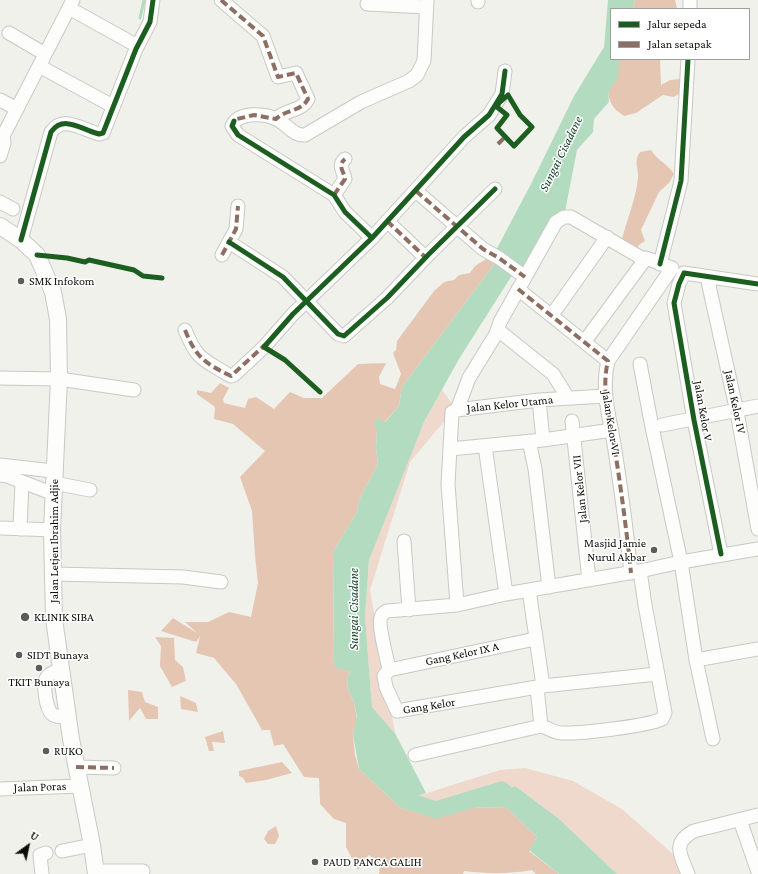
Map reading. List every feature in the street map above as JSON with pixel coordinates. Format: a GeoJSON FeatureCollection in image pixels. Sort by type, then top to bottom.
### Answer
{"type":"FeatureCollection","features":[{"type":"Feature","properties":{"kind":"main road","name":"Jalan Letjen Ibrahim Adjie"},"geometry":{"type":"LineString","coordinates":[[0,226],[21,240],[36,255],[54,292],[58,319],[58,379],[52,530],[54,619],[67,716],[96,873]]}},
{"type":"Feature","properties":{"kind":"street"},"geometry":{"type":"LineString","coordinates":[[21,240],[50,132],[58,124],[64,122],[99,134],[103,133],[136,49],[150,22],[153,0]]}},
{"type":"Feature","properties":{"kind":"street"},"geometry":{"type":"LineString","coordinates":[[221,0],[263,36],[278,78],[296,73],[308,99],[305,105],[292,111],[282,113],[276,119]]}},
{"type":"Feature","properties":{"kind":"street"},"geometry":{"type":"LineString","coordinates":[[0,156],[4,143],[1,137],[72,2],[132,43]]}},
{"type":"Feature","properties":{"kind":"street"},"geometry":{"type":"LineString","coordinates":[[367,4],[426,3],[424,61],[417,75],[409,81],[361,102],[305,135],[297,134],[276,119],[254,115],[242,117],[234,121],[232,126],[238,135],[334,195],[345,212],[372,238]]}},
{"type":"Feature","properties":{"kind":"street"},"geometry":{"type":"LineString","coordinates":[[9,33],[45,54]]}},
{"type":"Feature","properties":{"kind":"street"},"geometry":{"type":"LineString","coordinates":[[457,410],[469,378],[498,330],[500,322],[518,289],[520,273],[556,222],[564,217],[571,217],[645,260],[648,258],[666,266],[681,181],[688,60]]}},
{"type":"Feature","properties":{"kind":"street"},"geometry":{"type":"LineString","coordinates":[[39,66],[109,104]]}},
{"type":"Feature","properties":{"kind":"street"},"geometry":{"type":"LineString","coordinates":[[185,330],[198,356],[232,376],[264,347],[286,321],[372,238],[416,192],[464,138],[494,110],[503,90],[505,71]]}},
{"type":"Feature","properties":{"kind":"street"},"geometry":{"type":"LineString","coordinates":[[0,100],[17,109]]}},
{"type":"Feature","properties":{"kind":"street"},"geometry":{"type":"LineString","coordinates":[[334,195],[345,179],[340,168],[345,159]]}},
{"type":"Feature","properties":{"kind":"street"},"geometry":{"type":"LineString","coordinates":[[229,242],[275,271],[307,300],[338,334],[344,336],[387,298],[425,257],[495,189]]}},
{"type":"Feature","properties":{"kind":"street"},"geometry":{"type":"LineString","coordinates":[[416,192],[456,228],[483,249],[494,254],[520,273]]}},
{"type":"Feature","properties":{"kind":"street"},"geometry":{"type":"LineString","coordinates":[[0,202],[13,208]]}},
{"type":"Feature","properties":{"kind":"street"},"geometry":{"type":"LineString","coordinates":[[222,254],[236,229],[238,206]]}},
{"type":"Feature","properties":{"kind":"street"},"geometry":{"type":"LineString","coordinates":[[387,221],[425,257]]}},
{"type":"Feature","properties":{"kind":"street"},"geometry":{"type":"LineString","coordinates":[[552,315],[607,238]]}},
{"type":"Feature","properties":{"kind":"street"},"geometry":{"type":"LineString","coordinates":[[585,341],[645,260]]}},
{"type":"Feature","properties":{"kind":"street","name":"Jalan Kelor VI"},"geometry":{"type":"LineString","coordinates":[[636,572],[605,396],[606,370],[608,360],[666,266]]}},
{"type":"Feature","properties":{"kind":"street","name":"Jalan Kelor V"},"geometry":{"type":"LineString","coordinates":[[707,277],[684,273],[679,284],[674,303],[694,420],[721,554]]}},
{"type":"Feature","properties":{"kind":"street"},"geometry":{"type":"LineString","coordinates":[[707,277],[758,285]]}},
{"type":"Feature","properties":{"kind":"street","name":"Jalan Kelor IV"},"geometry":{"type":"LineString","coordinates":[[707,277],[737,412],[758,529]]}},
{"type":"Feature","properties":{"kind":"street"},"geometry":{"type":"LineString","coordinates":[[518,289],[608,360]]}},
{"type":"Feature","properties":{"kind":"street"},"geometry":{"type":"LineString","coordinates":[[498,330],[553,374],[568,398]]}},
{"type":"Feature","properties":{"kind":"street"},"geometry":{"type":"LineString","coordinates":[[640,364],[681,562],[696,660],[713,739]]}},
{"type":"Feature","properties":{"kind":"street"},"geometry":{"type":"LineString","coordinates":[[0,378],[58,379],[134,390]]}},
{"type":"Feature","properties":{"kind":"street","name":"Jalan Kelor Utama"},"geometry":{"type":"LineString","coordinates":[[457,605],[448,484],[452,412],[457,410],[539,400],[605,396]]}},
{"type":"Feature","properties":{"kind":"street"},"geometry":{"type":"LineString","coordinates":[[539,400],[543,440]]}},
{"type":"Feature","properties":{"kind":"street"},"geometry":{"type":"LineString","coordinates":[[662,425],[737,412],[758,406]]}},
{"type":"Feature","properties":{"kind":"street","name":"Jalan Kelor VII"},"geometry":{"type":"LineString","coordinates":[[572,421],[589,580]]}},
{"type":"Feature","properties":{"kind":"street"},"geometry":{"type":"LineString","coordinates":[[450,449],[543,440],[612,430]]}},
{"type":"Feature","properties":{"kind":"street"},"geometry":{"type":"LineString","coordinates":[[529,441],[535,469],[549,587]]}},
{"type":"Feature","properties":{"kind":"street"},"geometry":{"type":"LineString","coordinates":[[485,446],[506,594]]}},
{"type":"Feature","properties":{"kind":"street"},"geometry":{"type":"LineString","coordinates":[[0,465],[54,483],[90,490]]}},
{"type":"Feature","properties":{"kind":"street"},"geometry":{"type":"LineString","coordinates":[[0,475],[22,482],[54,483]]}},
{"type":"Feature","properties":{"kind":"street"},"geometry":{"type":"LineString","coordinates":[[20,529],[22,482]]}},
{"type":"Feature","properties":{"kind":"street"},"geometry":{"type":"LineString","coordinates":[[2,528],[52,530]]}},
{"type":"Feature","properties":{"kind":"street"},"geometry":{"type":"LineString","coordinates":[[404,541],[409,610]]}},
{"type":"Feature","properties":{"kind":"street","name":"Gang Kelor"},"geometry":{"type":"LineString","coordinates":[[657,674],[540,687],[396,711],[386,687],[384,676],[389,670],[380,629],[380,619],[387,611],[457,605],[506,594],[636,572],[721,554],[758,549]]}},
{"type":"Feature","properties":{"kind":"street"},"geometry":{"type":"LineString","coordinates":[[415,755],[542,726],[556,732],[572,733],[643,724],[663,718],[665,713],[636,572]]}},
{"type":"Feature","properties":{"kind":"street"},"geometry":{"type":"LineString","coordinates":[[53,574],[183,577],[221,582]]}},
{"type":"Feature","properties":{"kind":"street"},"geometry":{"type":"LineString","coordinates":[[529,590],[536,639],[542,726]]}},
{"type":"Feature","properties":{"kind":"street","name":"Gang Kelor IX A"},"geometry":{"type":"LineString","coordinates":[[389,670],[536,639]]}},
{"type":"Feature","properties":{"kind":"street"},"geometry":{"type":"LineString","coordinates":[[696,660],[758,650]]}},
{"type":"Feature","properties":{"kind":"street"},"geometry":{"type":"LineString","coordinates":[[76,768],[114,768]]}},
{"type":"Feature","properties":{"kind":"street","name":"Jalan Poras"},"geometry":{"type":"LineString","coordinates":[[0,789],[80,786]]}},
{"type":"Feature","properties":{"kind":"street"},"geometry":{"type":"LineString","coordinates":[[688,874],[680,854],[680,844],[683,839],[694,831],[758,815]]}},
{"type":"Feature","properties":{"kind":"street"},"geometry":{"type":"LineString","coordinates":[[740,820],[758,872]]}},
{"type":"Feature","properties":{"kind":"street"},"geometry":{"type":"LineString","coordinates":[[62,850],[92,846]]}},
{"type":"Feature","properties":{"kind":"street"},"geometry":{"type":"LineString","coordinates":[[42,874],[40,855],[46,853]]}},
{"type":"Feature","properties":{"kind":"street"},"geometry":{"type":"LineString","coordinates":[[96,873],[143,871]]}},
{"type":"Feature","properties":{"kind":"shaded area"},"geometry":{"type":"Polygon","coordinates":[[[635,0],[675,0],[677,8],[633,8],[635,0]]]}},
{"type":"Feature","properties":{"kind":"shaded area"},"geometry":{"type":"Polygon","coordinates":[[[620,60],[660,60],[661,85],[670,80],[681,79],[684,90],[674,97],[663,95],[636,113],[624,116],[616,110],[611,103],[609,97],[610,83],[620,60]]]}},
{"type":"Feature","properties":{"kind":"shaded area"},"geometry":{"type":"Polygon","coordinates":[[[651,150],[674,174],[669,183],[659,192],[641,230],[645,241],[639,245],[636,250],[622,239],[637,186],[637,159],[640,152],[651,150]]]}},
{"type":"Feature","properties":{"kind":"shaded area"},"geometry":{"type":"Polygon","coordinates":[[[494,254],[499,258],[402,387],[399,406],[377,430],[376,447],[378,464],[359,500],[357,512],[333,552],[334,661],[350,670],[347,679],[348,689],[354,702],[357,719],[353,735],[355,755],[359,769],[401,808],[427,815],[466,808],[506,807],[537,837],[529,851],[559,874],[536,874],[532,870],[498,873],[464,871],[463,874],[379,874],[380,865],[369,855],[358,870],[346,847],[346,823],[334,819],[320,804],[319,778],[304,777],[283,744],[274,746],[270,730],[262,730],[236,684],[214,658],[196,653],[200,636],[196,642],[161,631],[173,618],[197,633],[185,622],[208,622],[229,612],[251,617],[258,583],[252,511],[240,477],[265,451],[233,424],[214,419],[215,407],[197,394],[197,390],[211,393],[220,383],[229,388],[223,399],[224,403],[245,408],[248,399],[256,397],[274,409],[290,392],[304,398],[322,398],[358,364],[386,363],[379,377],[380,384],[395,389],[401,374],[393,353],[396,350],[397,341],[434,291],[444,282],[454,280],[459,275],[470,273],[475,266],[494,254]]]}},
{"type":"Feature","properties":{"kind":"shaded area"},"geometry":{"type":"Polygon","coordinates":[[[442,390],[457,410],[452,412],[410,462],[370,590],[395,733],[372,707],[365,617],[369,560],[408,458],[424,422],[442,390]]]}},
{"type":"Feature","properties":{"kind":"shaded area"},"geometry":{"type":"Polygon","coordinates":[[[155,637],[174,638],[175,660],[183,667],[186,681],[172,687],[160,666],[161,646],[155,637]]]}},
{"type":"Feature","properties":{"kind":"shaded area"},"geometry":{"type":"Polygon","coordinates":[[[128,690],[142,692],[145,702],[158,707],[158,719],[146,719],[140,708],[129,721],[128,690]]]}},
{"type":"Feature","properties":{"kind":"shaded area"},"geometry":{"type":"Polygon","coordinates":[[[180,696],[196,703],[198,712],[181,709],[180,696]]]}},
{"type":"Feature","properties":{"kind":"shaded area"},"geometry":{"type":"Polygon","coordinates":[[[223,731],[225,743],[212,742],[214,751],[209,751],[205,737],[223,731]]]}},
{"type":"Feature","properties":{"kind":"shaded area"},"geometry":{"type":"Polygon","coordinates":[[[282,762],[292,773],[266,780],[246,783],[243,778],[239,776],[239,771],[282,762]]]}},
{"type":"Feature","properties":{"kind":"shaded area"},"geometry":{"type":"Polygon","coordinates":[[[525,768],[573,781],[622,809],[684,864],[690,874],[617,874],[558,818],[515,786],[436,810],[405,800],[500,770],[525,768]]]}},
{"type":"Feature","properties":{"kind":"shaded area"},"geometry":{"type":"Polygon","coordinates":[[[276,826],[279,836],[275,844],[268,844],[264,839],[268,831],[276,826]]]}},
{"type":"Feature","properties":{"kind":"water"},"geometry":{"type":"Polygon","coordinates":[[[608,0],[635,0],[633,8],[610,8],[610,60],[620,60],[617,81],[609,90],[609,102],[594,119],[593,132],[577,150],[564,217],[525,277],[516,269],[459,359],[424,422],[369,560],[365,617],[372,707],[395,733],[426,793],[405,800],[436,810],[515,786],[558,818],[617,874],[559,874],[529,850],[537,837],[506,807],[466,808],[427,815],[401,808],[359,769],[353,735],[357,717],[354,702],[348,689],[347,679],[350,671],[335,668],[334,661],[333,552],[357,512],[359,500],[378,464],[376,447],[377,430],[374,424],[377,418],[385,422],[399,406],[402,387],[499,258],[494,254],[532,182],[574,96],[604,47],[608,0]]]}},
{"type":"Feature","properties":{"kind":"waterway"},"geometry":{"type":"LineString","coordinates":[[140,18],[144,0]]}},
{"type":"Feature","properties":{"kind":"waterway","name":"Sungai Cisadane"},"geometry":{"type":"LineString","coordinates":[[444,357],[455,337],[486,296]]}},
{"type":"Feature","properties":{"kind":"waterway","name":"Sungai Cisadane"},"geometry":{"type":"LineString","coordinates":[[395,780],[405,800],[436,810],[502,790],[518,807]]}},
{"type":"Feature","properties":{"kind":"marked path"},"geometry":{"type":"LineString","coordinates":[[221,0],[263,36],[278,77],[296,73],[308,99],[301,106],[284,113],[276,119],[254,115],[237,119],[233,124]]}},
{"type":"Feature","properties":{"kind":"marked path"},"geometry":{"type":"LineString","coordinates":[[498,144],[505,137]]}},
{"type":"Feature","properties":{"kind":"marked path"},"geometry":{"type":"LineString","coordinates":[[334,195],[345,179],[341,166],[345,159]]}},
{"type":"Feature","properties":{"kind":"marked path"},"geometry":{"type":"LineString","coordinates":[[416,191],[483,249],[499,258],[525,277]]}},
{"type":"Feature","properties":{"kind":"marked path"},"geometry":{"type":"LineString","coordinates":[[222,255],[236,229],[238,206]]}},
{"type":"Feature","properties":{"kind":"marked path"},"geometry":{"type":"LineString","coordinates":[[387,221],[425,257]]}},
{"type":"Feature","properties":{"kind":"marked path"},"geometry":{"type":"LineString","coordinates":[[518,289],[608,361],[605,385],[606,397],[620,486],[631,573]]}},
{"type":"Feature","properties":{"kind":"marked path"},"geometry":{"type":"LineString","coordinates":[[185,330],[197,353],[207,363],[231,376],[266,344]]}},
{"type":"Feature","properties":{"kind":"marked path"},"geometry":{"type":"LineString","coordinates":[[76,767],[114,768]]}},
{"type":"Feature","properties":{"kind":"cycle path"},"geometry":{"type":"LineString","coordinates":[[21,240],[51,132],[56,127],[62,124],[67,124],[99,134],[103,133],[136,49],[150,22],[153,0]]}},
{"type":"Feature","properties":{"kind":"cycle path"},"geometry":{"type":"LineString","coordinates":[[660,264],[681,181],[688,60]]}},
{"type":"Feature","properties":{"kind":"cycle path"},"geometry":{"type":"LineString","coordinates":[[320,392],[285,360],[264,347],[293,314],[372,238],[464,137],[489,115],[502,94],[505,71]]}},
{"type":"Feature","properties":{"kind":"cycle path"},"geometry":{"type":"LineString","coordinates":[[508,95],[520,115],[532,127],[514,146],[497,128],[507,115],[497,107],[499,103],[508,95]]}},
{"type":"Feature","properties":{"kind":"cycle path"},"geometry":{"type":"LineString","coordinates":[[234,121],[232,126],[238,135],[334,195],[345,212],[372,238]]}},
{"type":"Feature","properties":{"kind":"cycle path"},"geometry":{"type":"LineString","coordinates":[[229,242],[283,277],[338,334],[344,336],[387,298],[495,189]]}},
{"type":"Feature","properties":{"kind":"cycle path"},"geometry":{"type":"LineString","coordinates":[[37,255],[67,258],[85,262],[89,260],[134,270],[143,276],[162,278]]}},
{"type":"Feature","properties":{"kind":"cycle path"},"geometry":{"type":"LineString","coordinates":[[721,554],[694,420],[674,303],[679,284],[684,273],[758,284]]}},
{"type":"Feature","properties":{"kind":"place","name":"SMK Infokom"},"geometry":{"type":"Point","coordinates":[21,281]}},
{"type":"Feature","properties":{"kind":"place","name":"Masjid Jamie Nurul Akbar"},"geometry":{"type":"Point","coordinates":[654,550]}},
{"type":"Feature","properties":{"kind":"place","name":"KLINIK SIBA"},"geometry":{"type":"Point","coordinates":[25,617]}},
{"type":"Feature","properties":{"kind":"place","name":"SIDT Bunaya"},"geometry":{"type":"Point","coordinates":[19,655]}},
{"type":"Feature","properties":{"kind":"place","name":"TKIT Bunaya"},"geometry":{"type":"Point","coordinates":[39,668]}},
{"type":"Feature","properties":{"kind":"place","name":"RUKO"},"geometry":{"type":"Point","coordinates":[46,751]}},
{"type":"Feature","properties":{"kind":"place","name":"PAUD PANCA GALIH"},"geometry":{"type":"Point","coordinates":[315,862]}}]}
